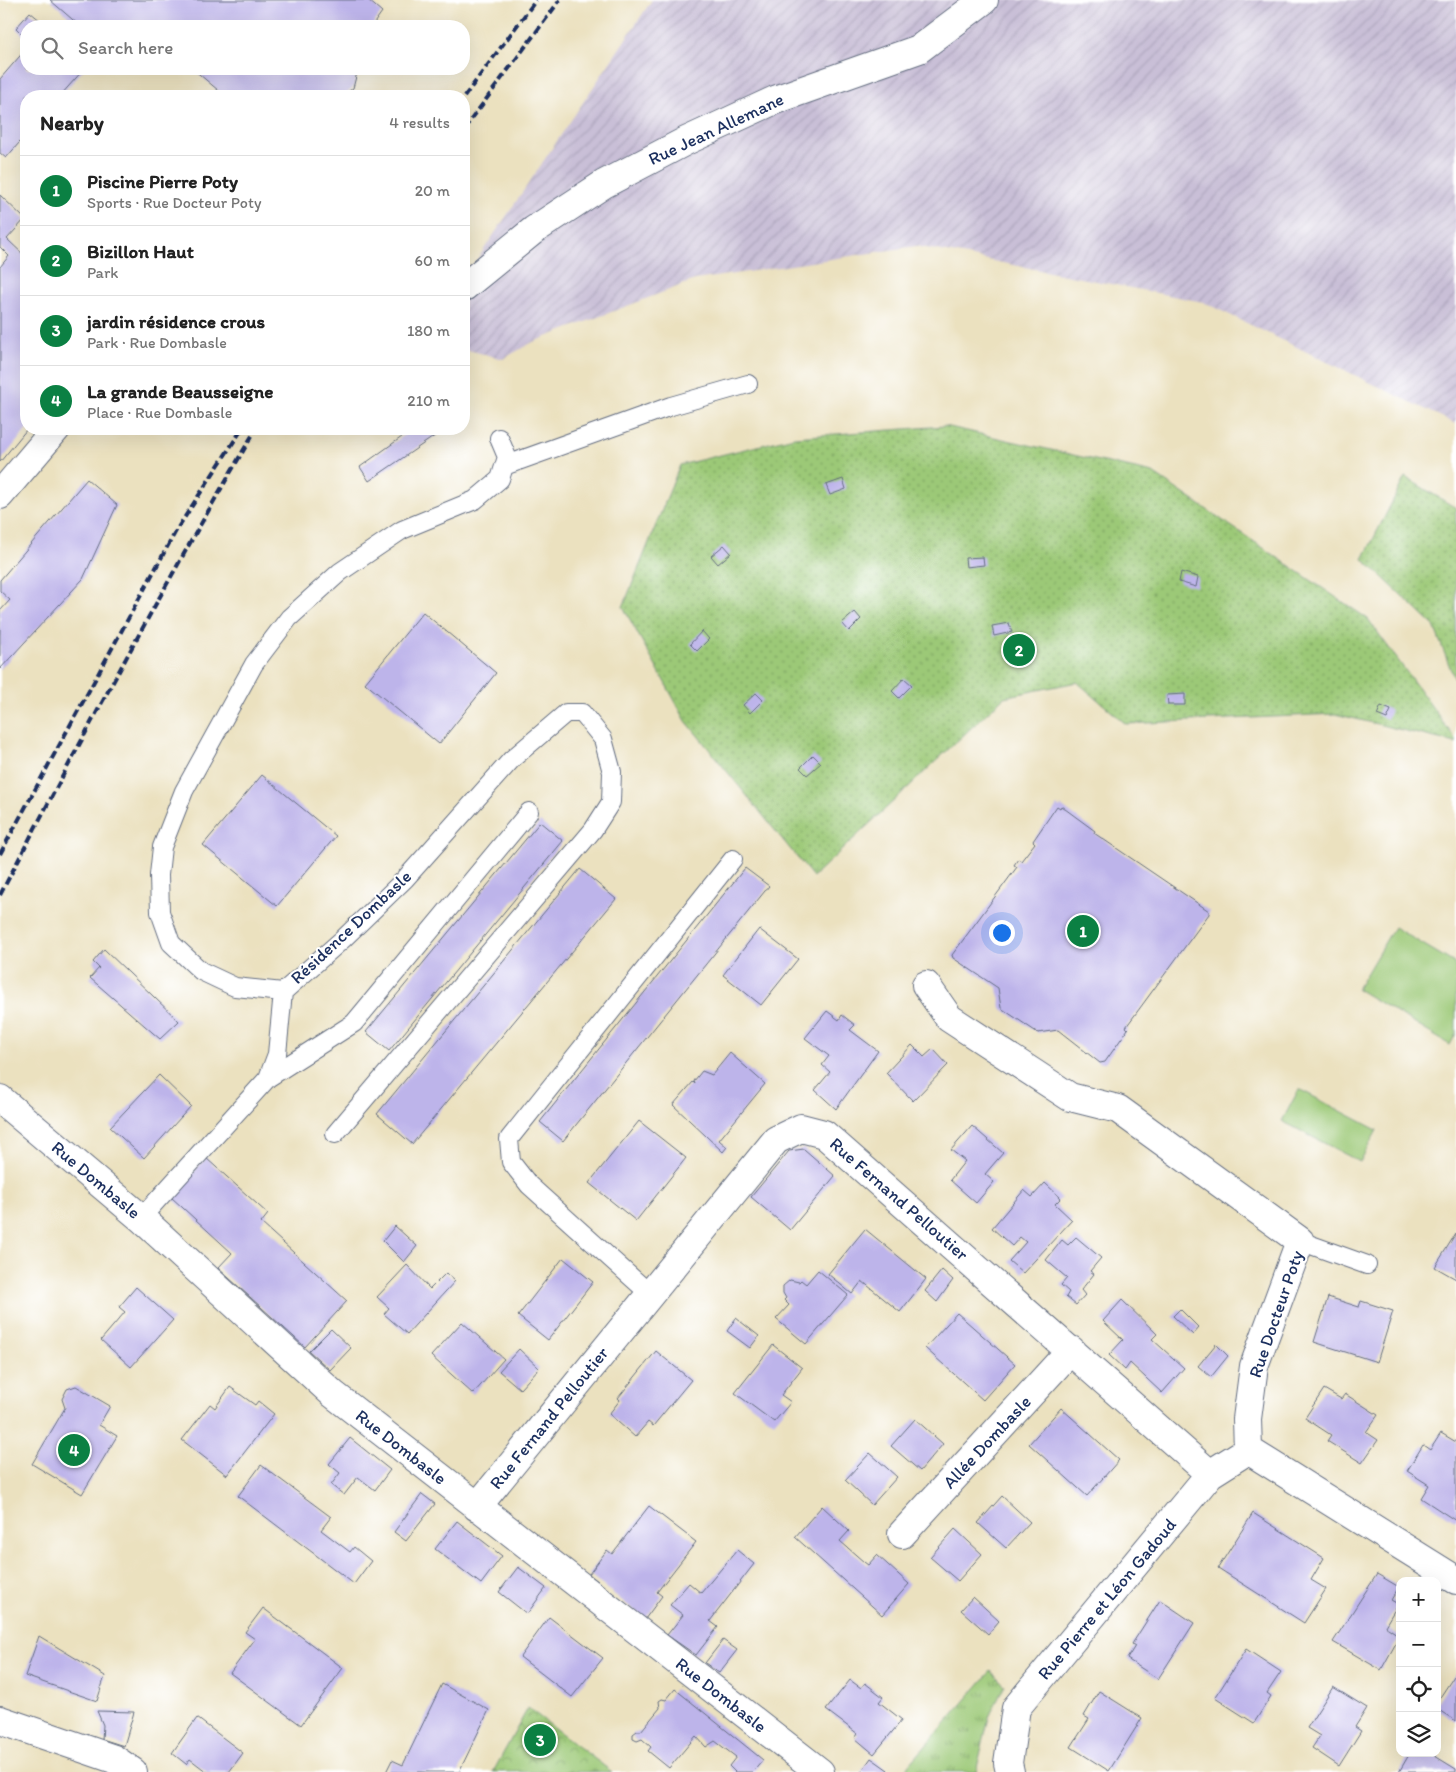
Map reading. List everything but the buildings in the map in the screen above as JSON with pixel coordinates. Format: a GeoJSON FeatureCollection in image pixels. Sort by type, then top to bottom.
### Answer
{"type":"FeatureCollection","features":[{"type":"Feature","properties":{"kind":"street","name":"Rue Jean Allemane"},"geometry":{"type":"LineString","coordinates":[[470,282],[534,230],[604,184],[686,141],[775,100],[919,48],[984,0]]}},
{"type":"Feature","properties":{"kind":"street"},"geometry":{"type":"LineString","coordinates":[[0,495],[51,435]]}},
{"type":"Feature","properties":{"kind":"street","name":"Rue Docteur Poty"},"geometry":{"type":"LineString","coordinates":[[926,985],[949,1018],[1070,1097],[1118,1109],[1300,1241],[1254,1366],[1247,1419],[1248,1450]]}},
{"type":"Feature","properties":{"kind":"street","name":"Rue Dombasle"},"geometry":{"type":"LineString","coordinates":[[0,1099],[141,1218],[333,1394],[820,1772]]}},
{"type":"Feature","properties":{"kind":"street","name":"Rue Fernand Pelloutier"},"geometry":{"type":"LineString","coordinates":[[477,1506],[776,1140],[801,1128],[824,1134],[1210,1474]]}},
{"type":"Feature","properties":{"kind":"street","name":"Allée Dombasle"},"geometry":{"type":"LineString","coordinates":[[902,1534],[1071,1350]]}},
{"type":"Feature","properties":{"kind":"street"},"geometry":{"type":"LineString","coordinates":[[1248,1450],[1456,1580]]}},
{"type":"Feature","properties":{"kind":"street","name":"Rue Pierre et Léon Gadoud"},"geometry":{"type":"LineString","coordinates":[[1010,1772],[1008,1763],[1016,1708],[1210,1474],[1248,1450]]}},
{"type":"Feature","properties":{"kind":"street"},"geometry":{"type":"LineString","coordinates":[[0,1720],[114,1759],[133,1772]]}},
{"type":"Feature","properties":{"kind":"lane"},"geometry":{"type":"LineString","coordinates":[[504,466],[671,406],[748,384]]}},
{"type":"Feature","properties":{"kind":"lane"},"geometry":{"type":"LineString","coordinates":[[500,438],[507,457],[504,466]]}},
{"type":"Feature","properties":{"kind":"lane","name":"Résidence Dombasle"},"geometry":{"type":"LineString","coordinates":[[335,1134],[593,830],[611,802],[612,772],[603,739],[582,713],[566,713],[512,759],[404,879],[343,939],[283,992],[235,987],[201,971],[171,943],[160,912],[159,876],[162,847],[184,791],[254,664],[289,618],[340,572],[402,530],[475,500],[500,479],[504,466]]}},
{"type":"Feature","properties":{"kind":"lane"},"geometry":{"type":"LineString","coordinates":[[141,1218],[268,1078],[354,1023],[529,812]]}},
{"type":"Feature","properties":{"kind":"lane"},"geometry":{"type":"LineString","coordinates":[[650,1294],[529,1185],[511,1162],[509,1139],[733,859]]}},
{"type":"Feature","properties":{"kind":"lane"},"geometry":{"type":"LineString","coordinates":[[268,1078],[277,1054],[283,992]]}},
{"type":"Feature","properties":{"kind":"lane"},"geometry":{"type":"LineString","coordinates":[[1300,1241],[1367,1265]]}},
{"type":"Feature","properties":{"kind":"shaded area"},"geometry":{"type":"Polygon","coordinates":[[[652,0],[1456,0],[1456,424],[1203,302],[916,246],[695,280],[533,342],[503,359],[470,351],[470,270],[652,0]]]}},
{"type":"Feature","properties":{"kind":"green space"},"geometry":{"type":"Polygon","coordinates":[[[945,426],[1153,473],[1368,619],[1456,740],[1456,743],[1335,714],[1126,724],[1077,682],[1004,697],[813,877],[686,721],[623,607],[680,465],[794,437],[945,426]]]}},
{"type":"Feature","properties":{"kind":"green space"},"geometry":{"type":"Polygon","coordinates":[[[1405,477],[1456,508],[1456,683],[1434,626],[1363,559],[1405,477]]]}},
{"type":"Feature","properties":{"kind":"green space"},"geometry":{"type":"Polygon","coordinates":[[[1394,927],[1456,964],[1456,1034],[1450,1045],[1357,989],[1394,927]]]}},
{"type":"Feature","properties":{"kind":"green space"},"geometry":{"type":"Polygon","coordinates":[[[1299,1089],[1377,1130],[1360,1162],[1282,1121],[1299,1089]]]}},
{"type":"Feature","properties":{"kind":"green space"},"geometry":{"type":"Polygon","coordinates":[[[991,1671],[1005,1685],[989,1717],[976,1772],[903,1772],[991,1671]]]}},
{"type":"Feature","properties":{"kind":"green space"},"geometry":{"type":"Polygon","coordinates":[[[528,1708],[612,1772],[493,1772],[528,1708]]]}},
{"type":"Feature","properties":{"kind":"railway"},"geometry":{"type":"LineString","coordinates":[[469,90],[536,0]]}},
{"type":"Feature","properties":{"kind":"railway"},"geometry":{"type":"LineString","coordinates":[[470,121],[560,0]]}},
{"type":"Feature","properties":{"kind":"railway"},"geometry":{"type":"LineString","coordinates":[[0,854],[177,529],[238,435]]}},
{"type":"Feature","properties":{"kind":"railway"},"geometry":{"type":"LineString","coordinates":[[0,895],[125,660],[253,435]]}},
{"type":"Feature","properties":{"kind":"place","name":"Bizillon Haut"},"geometry":{"type":"Point","coordinates":[1019,650]}},
{"type":"Feature","properties":{"kind":"place","name":"Piscine Pierre Poty"},"geometry":{"type":"Point","coordinates":[1083,931]}},
{"type":"Feature","properties":{"kind":"place","name":"La grande Beausseigne"},"geometry":{"type":"Point","coordinates":[74,1450]}},
{"type":"Feature","properties":{"kind":"place","name":"jardin résidence crous"},"geometry":{"type":"Point","coordinates":[540,1740]}}]}
